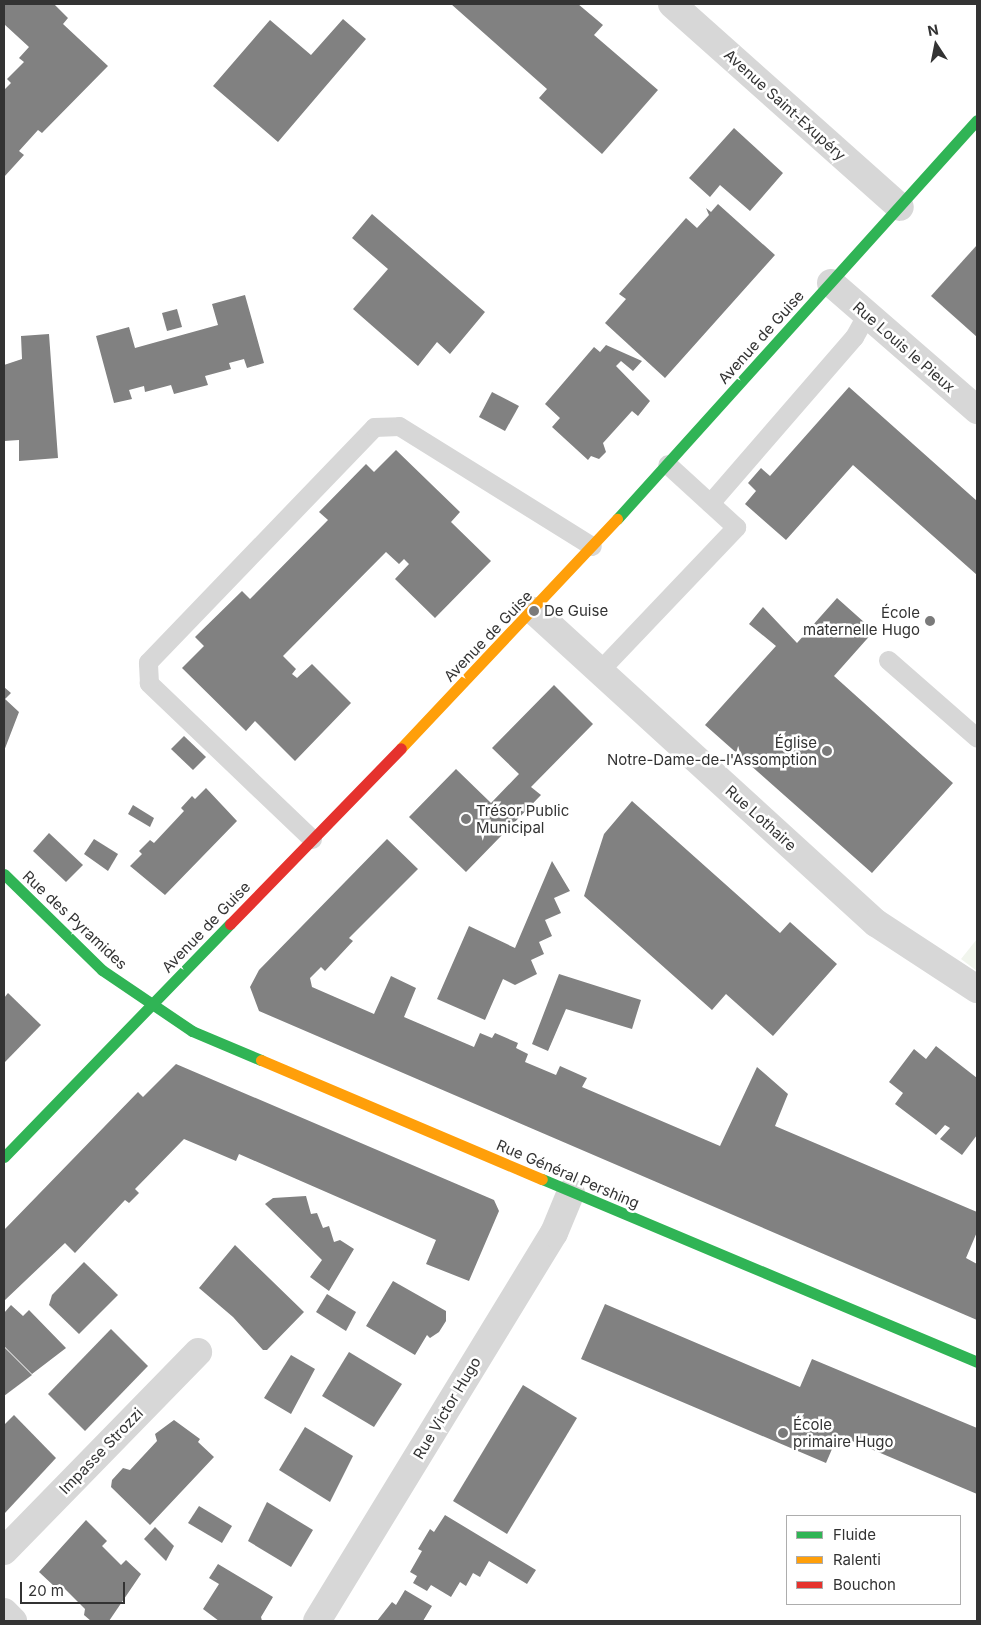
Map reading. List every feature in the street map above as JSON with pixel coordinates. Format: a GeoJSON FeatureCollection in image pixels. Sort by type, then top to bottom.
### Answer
{"type":"FeatureCollection","features":[{"type":"Feature","properties":{"kind":"street","name":"Avenue Saint-Exupéry"},"geometry":{"type":"LineString","coordinates":[[672,4],[900,207]]}},
{"type":"Feature","properties":{"kind":"street","name":"Avenue de Guise"},"geometry":{"type":"LineString","coordinates":[[4,1157],[534,611],[977,120]]}},
{"type":"Feature","properties":{"kind":"street","name":"Rue Louis le Pieux"},"geometry":{"type":"LineString","coordinates":[[831,283],[977,410]]}},
{"type":"Feature","properties":{"kind":"street","name":"Rue Lothaire"},"geometry":{"type":"LineString","coordinates":[[534,611],[876,923],[977,989]]}},
{"type":"Feature","properties":{"kind":"street","name":"Rue des Pyramides"},"geometry":{"type":"LineString","coordinates":[[4,874],[102,970],[151,1005]]}},
{"type":"Feature","properties":{"kind":"street","name":"Rue Général Pershing"},"geometry":{"type":"LineString","coordinates":[[151,1005],[192,1031],[977,1362]]}},
{"type":"Feature","properties":{"kind":"street","name":"Rue Victor Hugo"},"geometry":{"type":"LineString","coordinates":[[317,1621],[554,1233],[571,1192]]}},
{"type":"Feature","properties":{"kind":"street","name":"Impasse Strozzi"},"geometry":{"type":"LineString","coordinates":[[4,1551],[198,1352]]}},
{"type":"Feature","properties":{"kind":"street"},"geometry":{"type":"LineString","coordinates":[[4,1612],[13,1621]]}},
{"type":"Feature","properties":{"kind":"lane"},"geometry":{"type":"LineString","coordinates":[[710,503],[854,337],[867,314]]}},
{"type":"Feature","properties":{"kind":"lane"},"geometry":{"type":"LineString","coordinates":[[312,839],[149,683],[148,662],[374,427],[399,426],[592,546]]}},
{"type":"Feature","properties":{"kind":"lane"},"geometry":{"type":"LineString","coordinates":[[599,670],[736,527],[667,464]]}},
{"type":"Feature","properties":{"kind":"lane"},"geometry":{"type":"LineString","coordinates":[[888,660],[977,738]]}},
{"type":"Feature","properties":{"kind":"shaded area"},"geometry":{"type":"Polygon","coordinates":[[[977,939],[977,971],[961,959],[977,939]]]}},
{"type":"Feature","properties":{"kind":"building"},"geometry":{"type":"Polygon","coordinates":[[[4,4],[54,4],[68,18],[63,24],[108,66],[42,133],[38,130],[19,151],[24,155],[4,177],[4,90],[11,83],[7,79],[24,62],[19,58],[29,47],[4,24],[4,4]]]}},
{"type":"Feature","properties":{"kind":"building"},"geometry":{"type":"Polygon","coordinates":[[[451,4],[578,4],[603,25],[594,35],[658,90],[602,154],[539,98],[547,89],[451,4]]]}},
{"type":"Feature","properties":{"kind":"building"},"geometry":{"type":"Polygon","coordinates":[[[343,19],[366,39],[278,142],[213,86],[270,20],[311,55],[343,19]]]}},
{"type":"Feature","properties":{"kind":"building"},"geometry":{"type":"Polygon","coordinates":[[[734,128],[783,173],[750,211],[720,185],[710,197],[689,178],[734,128]]]}},
{"type":"Feature","properties":{"kind":"building"},"geometry":{"type":"Polygon","coordinates":[[[718,204],[775,255],[665,378],[605,323],[626,299],[619,294],[686,218],[697,228],[709,215],[706,208],[711,212],[718,204]]]}},
{"type":"Feature","properties":{"kind":"building"},"geometry":{"type":"Polygon","coordinates":[[[372,214],[485,312],[450,354],[437,342],[418,366],[353,309],[388,269],[352,238],[372,214]]]}},
{"type":"Feature","properties":{"kind":"building"},"geometry":{"type":"Polygon","coordinates":[[[977,245],[977,337],[931,296],[977,245]]]}},
{"type":"Feature","properties":{"kind":"building"},"geometry":{"type":"Polygon","coordinates":[[[245,295],[264,363],[247,368],[244,359],[229,363],[231,369],[205,376],[208,385],[174,394],[171,385],[145,392],[144,386],[129,390],[132,399],[114,403],[96,336],[129,327],[135,348],[218,325],[212,304],[245,295]]]}},
{"type":"Feature","properties":{"kind":"building"},"geometry":{"type":"Polygon","coordinates":[[[177,309],[182,327],[167,331],[162,313],[177,309]]]}},
{"type":"Feature","properties":{"kind":"building"},"geometry":{"type":"Polygon","coordinates":[[[49,334],[58,458],[19,461],[19,440],[4,441],[4,365],[22,359],[21,336],[49,334]]]}},
{"type":"Feature","properties":{"kind":"building"},"geometry":{"type":"Polygon","coordinates":[[[606,345],[642,361],[633,371],[621,361],[616,366],[650,401],[638,416],[632,411],[603,443],[606,452],[599,459],[591,456],[588,460],[552,427],[560,418],[545,404],[594,347],[600,352],[606,345]]]}},
{"type":"Feature","properties":{"kind":"building"},"geometry":{"type":"Polygon","coordinates":[[[849,387],[977,501],[977,575],[853,465],[786,540],[745,504],[756,491],[748,483],[761,468],[770,476],[849,387]]]}},
{"type":"Feature","properties":{"kind":"building"},"geometry":{"type":"Polygon","coordinates":[[[492,392],[519,406],[505,431],[479,417],[492,392]]]}},
{"type":"Feature","properties":{"kind":"building"},"geometry":{"type":"Polygon","coordinates":[[[396,450],[460,512],[451,522],[491,561],[435,618],[395,579],[409,564],[404,559],[399,564],[386,552],[283,656],[296,669],[292,674],[297,678],[312,664],[351,703],[295,761],[255,721],[246,731],[182,668],[204,646],[195,637],[242,591],[250,599],[328,520],[319,512],[366,464],[374,472],[396,450]]]}},
{"type":"Feature","properties":{"kind":"building","name":"Église Notre-Dame-de-l'Assomption"},"geometry":{"type":"Polygon","coordinates":[[[837,598],[874,631],[834,676],[953,783],[872,873],[705,725],[776,646],[749,624],[763,607],[797,643],[837,598]]]}},
{"type":"Feature","properties":{"kind":"building"},"geometry":{"type":"Polygon","coordinates":[[[554,685],[593,724],[531,787],[541,795],[466,872],[409,817],[456,769],[491,803],[519,774],[492,748],[554,685]]]}},
{"type":"Feature","properties":{"kind":"building"},"geometry":{"type":"Polygon","coordinates":[[[4,687],[11,693],[5,699],[19,712],[4,751],[4,687]]]}},
{"type":"Feature","properties":{"kind":"building"},"geometry":{"type":"Polygon","coordinates":[[[184,736],[206,757],[193,770],[171,749],[184,736]]]}},
{"type":"Feature","properties":{"kind":"building"},"geometry":{"type":"Polygon","coordinates":[[[206,788],[237,821],[165,895],[130,866],[142,854],[139,851],[150,840],[154,843],[184,811],[181,808],[192,796],[195,799],[206,788]]]}},
{"type":"Feature","properties":{"kind":"building"},"geometry":{"type":"Polygon","coordinates":[[[632,801],[780,933],[790,922],[837,964],[773,1036],[726,994],[712,1010],[584,896],[604,834],[632,801]]]}},
{"type":"Feature","properties":{"kind":"building"},"geometry":{"type":"Polygon","coordinates":[[[133,805],[154,818],[150,827],[128,814],[133,805]]]}},
{"type":"Feature","properties":{"kind":"building"},"geometry":{"type":"Polygon","coordinates":[[[49,833],[83,865],[66,882],[33,851],[49,833]]]}},
{"type":"Feature","properties":{"kind":"building"},"geometry":{"type":"Polygon","coordinates":[[[94,839],[118,854],[108,871],[84,854],[94,839]]]}},
{"type":"Feature","properties":{"kind":"building"},"geometry":{"type":"Polygon","coordinates":[[[387,839],[418,869],[349,938],[353,941],[325,971],[321,967],[310,978],[312,987],[374,1014],[391,976],[416,988],[404,1017],[474,1047],[480,1033],[492,1038],[495,1033],[518,1043],[516,1048],[528,1054],[525,1062],[556,1075],[560,1066],[587,1078],[582,1087],[720,1146],[757,1067],[788,1094],[775,1126],[977,1212],[977,1232],[966,1258],[977,1264],[977,1320],[259,1011],[250,987],[259,970],[387,839]]]}},
{"type":"Feature","properties":{"kind":"building"},"geometry":{"type":"Polygon","coordinates":[[[552,861],[570,891],[554,898],[561,913],[545,920],[552,936],[539,942],[544,954],[531,960],[537,974],[515,985],[503,979],[485,1020],[437,999],[469,926],[515,948],[552,861]]]}},
{"type":"Feature","properties":{"kind":"building"},"geometry":{"type":"Polygon","coordinates":[[[559,974],[641,1000],[632,1029],[566,1009],[548,1051],[532,1044],[559,974]]]}},
{"type":"Feature","properties":{"kind":"building"},"geometry":{"type":"Polygon","coordinates":[[[8,993],[41,1025],[4,1063],[4,998],[8,993]]]}},
{"type":"Feature","properties":{"kind":"building"},"geometry":{"type":"Polygon","coordinates":[[[936,1046],[977,1078],[977,1135],[962,1155],[940,1139],[950,1128],[945,1125],[936,1135],[895,1104],[903,1093],[889,1082],[914,1049],[926,1059],[936,1046]]]}},
{"type":"Feature","properties":{"kind":"building"},"geometry":{"type":"Polygon","coordinates":[[[176,1064],[494,1200],[499,1211],[469,1281],[426,1264],[436,1240],[239,1154],[236,1161],[184,1139],[135,1189],[139,1193],[129,1203],[125,1200],[75,1253],[65,1243],[4,1301],[4,1230],[138,1092],[143,1097],[176,1064]]]}},
{"type":"Feature","properties":{"kind":"building"},"geometry":{"type":"Polygon","coordinates":[[[306,1196],[311,1214],[317,1213],[323,1228],[329,1226],[334,1242],[340,1240],[354,1249],[329,1291],[310,1277],[322,1260],[265,1204],[273,1198],[306,1196]]]}},
{"type":"Feature","properties":{"kind":"building"},"geometry":{"type":"Polygon","coordinates":[[[235,1245],[304,1312],[267,1350],[263,1350],[233,1317],[199,1288],[235,1245]]]}},
{"type":"Feature","properties":{"kind":"building"},"geometry":{"type":"Polygon","coordinates":[[[84,1262],[118,1295],[79,1334],[49,1305],[52,1295],[84,1262]]]}},
{"type":"Feature","properties":{"kind":"building"},"geometry":{"type":"Polygon","coordinates":[[[393,1281],[446,1311],[446,1321],[439,1332],[430,1338],[427,1335],[415,1355],[366,1326],[393,1281]]]}},
{"type":"Feature","properties":{"kind":"building"},"geometry":{"type":"Polygon","coordinates":[[[327,1294],[356,1312],[346,1331],[316,1312],[327,1294]]]}},
{"type":"Feature","properties":{"kind":"building"},"geometry":{"type":"Polygon","coordinates":[[[605,1304],[800,1387],[812,1359],[977,1428],[977,1494],[838,1435],[826,1463],[581,1359],[605,1304]]]}},
{"type":"Feature","properties":{"kind":"building"},"geometry":{"type":"Polygon","coordinates":[[[11,1305],[23,1316],[29,1310],[66,1348],[32,1374],[4,1346],[4,1313],[11,1305]]]}},
{"type":"Feature","properties":{"kind":"building"},"geometry":{"type":"Polygon","coordinates":[[[111,1329],[148,1366],[85,1431],[48,1394],[111,1329]]]}},
{"type":"Feature","properties":{"kind":"building"},"geometry":{"type":"Polygon","coordinates":[[[4,1347],[32,1375],[4,1396],[4,1347]]]}},
{"type":"Feature","properties":{"kind":"building"},"geometry":{"type":"Polygon","coordinates":[[[349,1352],[402,1384],[374,1427],[322,1396],[349,1352]]]}},
{"type":"Feature","properties":{"kind":"building"},"geometry":{"type":"Polygon","coordinates":[[[291,1355],[315,1369],[291,1414],[264,1398],[291,1355]]]}},
{"type":"Feature","properties":{"kind":"building"},"geometry":{"type":"Polygon","coordinates":[[[523,1385],[577,1418],[507,1534],[453,1501],[523,1385]]]}},
{"type":"Feature","properties":{"kind":"building"},"geometry":{"type":"Polygon","coordinates":[[[14,1415],[56,1458],[4,1514],[4,1425],[14,1415]]]}},
{"type":"Feature","properties":{"kind":"building"},"geometry":{"type":"Polygon","coordinates":[[[174,1420],[200,1439],[198,1442],[214,1457],[150,1525],[111,1487],[112,1480],[123,1468],[130,1470],[157,1441],[155,1434],[174,1420]]]}},
{"type":"Feature","properties":{"kind":"building"},"geometry":{"type":"Polygon","coordinates":[[[305,1427],[353,1456],[330,1502],[279,1470],[305,1427]]]}},
{"type":"Feature","properties":{"kind":"building"},"geometry":{"type":"Polygon","coordinates":[[[267,1502],[313,1530],[291,1567],[248,1541],[267,1502]]]}},
{"type":"Feature","properties":{"kind":"building"},"geometry":{"type":"Polygon","coordinates":[[[199,1506],[232,1526],[222,1543],[188,1523],[199,1506]]]}},
{"type":"Feature","properties":{"kind":"building"},"geometry":{"type":"Polygon","coordinates":[[[445,1515],[536,1570],[527,1584],[489,1561],[480,1577],[473,1573],[466,1586],[460,1582],[451,1597],[431,1585],[427,1591],[413,1583],[417,1576],[410,1572],[422,1551],[418,1549],[430,1529],[434,1532],[445,1515]]]}},
{"type":"Feature","properties":{"kind":"building"},"geometry":{"type":"Polygon","coordinates":[[[86,1520],[107,1541],[102,1546],[121,1565],[126,1560],[141,1574],[109,1621],[91,1621],[84,1615],[85,1609],[60,1584],[54,1586],[39,1572],[86,1520]]]}},
{"type":"Feature","properties":{"kind":"building"},"geometry":{"type":"Polygon","coordinates":[[[155,1527],[174,1546],[166,1561],[144,1539],[155,1527]]]}},
{"type":"Feature","properties":{"kind":"building"},"geometry":{"type":"Polygon","coordinates":[[[218,1564],[273,1597],[261,1617],[262,1621],[219,1621],[203,1609],[219,1584],[209,1578],[218,1564]]]}},
{"type":"Feature","properties":{"kind":"building"},"geometry":{"type":"Polygon","coordinates":[[[405,1590],[432,1606],[423,1621],[377,1621],[392,1602],[396,1605],[405,1590]]]}},
{"type":"Feature","properties":{"kind":"traffic: fast"},"geometry":{"type":"LineString","coordinates":[[617,519],[977,120]]}},
{"type":"Feature","properties":{"kind":"traffic: fast"},"geometry":{"type":"LineString","coordinates":[[4,874],[102,970],[192,1031],[261,1060]]}},
{"type":"Feature","properties":{"kind":"traffic: fast"},"geometry":{"type":"LineString","coordinates":[[4,1157],[230,924]]}},
{"type":"Feature","properties":{"kind":"traffic: fast"},"geometry":{"type":"LineString","coordinates":[[542,1179],[977,1362]]}},
{"type":"Feature","properties":{"kind":"traffic: slow"},"geometry":{"type":"LineString","coordinates":[[401,748],[617,519]]}},
{"type":"Feature","properties":{"kind":"traffic: slow"},"geometry":{"type":"LineString","coordinates":[[261,1060],[542,1179]]}},
{"type":"Feature","properties":{"kind":"traffic: jam"},"geometry":{"type":"LineString","coordinates":[[230,924],[401,748]]}},
{"type":"Feature","properties":{"kind":"place","name":"De Guise"},"geometry":{"type":"Point","coordinates":[534,611]}},
{"type":"Feature","properties":{"kind":"place","name":"École maternelle Hugo"},"geometry":{"type":"Point","coordinates":[930,621]}},
{"type":"Feature","properties":{"kind":"place","name":"Église Notre-Dame-de-l'Assomption"},"geometry":{"type":"Point","coordinates":[827,751]}},
{"type":"Feature","properties":{"kind":"place","name":"Trésor Public Municipal"},"geometry":{"type":"Point","coordinates":[466,819]}},
{"type":"Feature","properties":{"kind":"place","name":"École primaire Hugo"},"geometry":{"type":"Point","coordinates":[783,1433]}}]}
